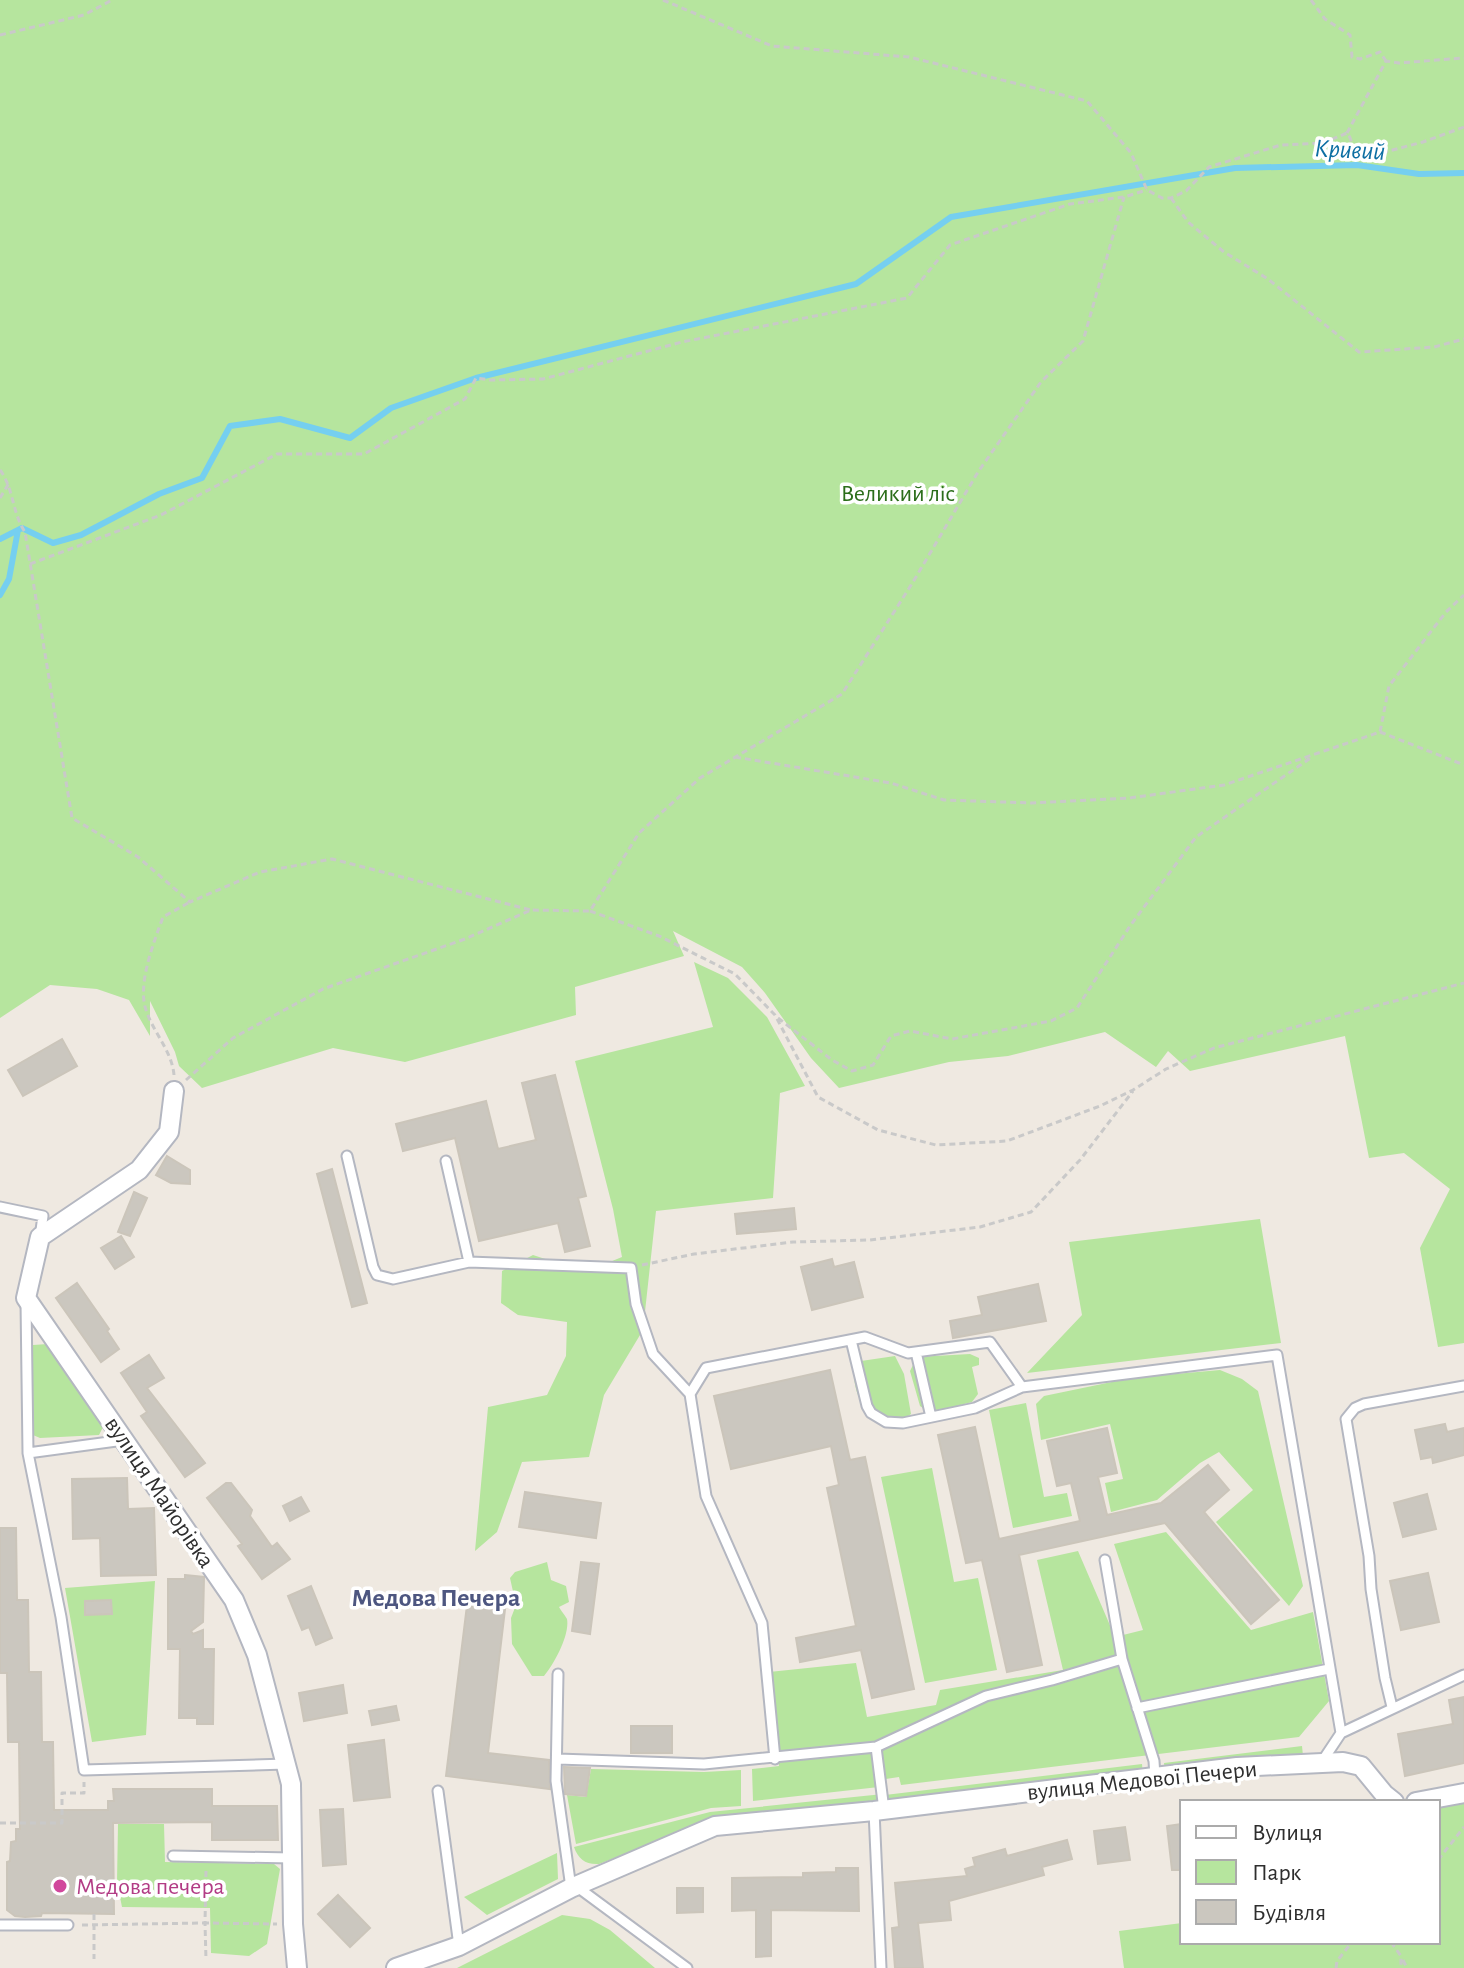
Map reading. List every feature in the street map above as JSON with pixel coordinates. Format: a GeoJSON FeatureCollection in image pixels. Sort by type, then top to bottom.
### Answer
{"type":"FeatureCollection","features":[{"type":"Feature","properties":{"kind":"street"},"geometry":{"type":"LineString","coordinates":[[26,1298],[40,1237],[139,1170],[169,1132],[174,1091]]}},
{"type":"Feature","properties":{"kind":"street","name":"вулиця Майорівка"},"geometry":{"type":"LineString","coordinates":[[26,1298],[234,1600],[257,1655],[291,1784],[293,1924],[297,1968]]}},
{"type":"Feature","properties":{"kind":"street","name":"вулиця Медової Печери"},"geometry":{"type":"LineString","coordinates":[[396,1968],[459,1946],[573,1887],[715,1826],[879,1810],[1237,1767],[1321,1763],[1353,1762],[1361,1766],[1392,1800]]}},
{"type":"Feature","properties":{"kind":"street"},"geometry":{"type":"LineString","coordinates":[[1427,1800],[1464,1793]]}},
{"type":"Feature","properties":{"kind":"lane"},"geometry":{"type":"LineString","coordinates":[[347,1156],[377,1275],[393,1279],[469,1262],[631,1268],[636,1304],[653,1354],[690,1394],[706,1496],[762,1623],[775,1759]]}},
{"type":"Feature","properties":{"kind":"lane"},"geometry":{"type":"LineString","coordinates":[[446,1161],[469,1262]]}},
{"type":"Feature","properties":{"kind":"lane"},"geometry":{"type":"LineString","coordinates":[[0,1207],[43,1216],[40,1237]]}},
{"type":"Feature","properties":{"kind":"lane"},"geometry":{"type":"LineString","coordinates":[[26,1298],[28,1453],[61,1617],[84,1770],[286,1764]]}},
{"type":"Feature","properties":{"kind":"lane"},"geometry":{"type":"LineString","coordinates":[[690,1394],[706,1368],[865,1337],[908,1353],[990,1342],[1022,1387]]}},
{"type":"Feature","properties":{"kind":"lane"},"geometry":{"type":"LineString","coordinates":[[851,1340],[864,1398],[871,1413],[894,1424],[975,1408],[1022,1387],[1277,1355],[1341,1733]]}},
{"type":"Feature","properties":{"kind":"lane"},"geometry":{"type":"LineString","coordinates":[[916,1352],[931,1417]]}},
{"type":"Feature","properties":{"kind":"lane"},"geometry":{"type":"LineString","coordinates":[[1392,1707],[1380,1648],[1369,1556],[1346,1419],[1355,1408],[1364,1404],[1464,1386]]}},
{"type":"Feature","properties":{"kind":"lane"},"geometry":{"type":"LineString","coordinates":[[28,1453],[125,1440]]}},
{"type":"Feature","properties":{"kind":"lane"},"geometry":{"type":"LineString","coordinates":[[1105,1560],[1122,1659],[1154,1761],[1155,1777]]}},
{"type":"Feature","properties":{"kind":"lane"},"geometry":{"type":"LineString","coordinates":[[558,1759],[704,1764],[876,1747],[986,1696],[1122,1659]]}},
{"type":"Feature","properties":{"kind":"lane"},"geometry":{"type":"LineString","coordinates":[[1137,1708],[1329,1669]]}},
{"type":"Feature","properties":{"kind":"lane"},"geometry":{"type":"LineString","coordinates":[[558,1674],[556,1781],[573,1887],[687,1968]]}},
{"type":"Feature","properties":{"kind":"lane"},"geometry":{"type":"LineString","coordinates":[[1321,1763],[1341,1733],[1464,1675]]}},
{"type":"Feature","properties":{"kind":"lane"},"geometry":{"type":"LineString","coordinates":[[876,1747],[881,1968]]}},
{"type":"Feature","properties":{"kind":"lane"},"geometry":{"type":"LineString","coordinates":[[438,1791],[459,1946]]}},
{"type":"Feature","properties":{"kind":"lane"},"geometry":{"type":"LineString","coordinates":[[173,1856],[292,1858]]}},
{"type":"Feature","properties":{"kind":"lane"},"geometry":{"type":"LineString","coordinates":[[0,1925],[68,1925]]}},
{"type":"Feature","properties":{"kind":"path"},"geometry":{"type":"LineString","coordinates":[[0,35],[84,15],[112,0]]}},
{"type":"Feature","properties":{"kind":"path"},"geometry":{"type":"LineString","coordinates":[[663,0],[772,46],[909,57],[1087,101],[1131,153],[1147,190],[1162,198],[1171,198],[1186,191],[1209,167],[1281,145],[1323,143],[1347,133],[1386,61]]}},
{"type":"Feature","properties":{"kind":"path"},"geometry":{"type":"LineString","coordinates":[[1311,0],[1325,19],[1350,35],[1352,57],[1360,59],[1380,52],[1386,61],[1399,63],[1464,58]]}},
{"type":"Feature","properties":{"kind":"path"},"geometry":{"type":"LineString","coordinates":[[1347,133],[1352,152],[1358,159],[1423,142],[1464,127]]}},
{"type":"Feature","properties":{"kind":"path"},"geometry":{"type":"LineString","coordinates":[[30,564],[161,515],[277,454],[364,454],[465,399],[476,378],[543,379],[682,342],[907,298],[950,245],[1070,204],[1124,197],[1147,190]]}},
{"type":"Feature","properties":{"kind":"path"},"geometry":{"type":"LineString","coordinates":[[590,911],[639,833],[700,778],[842,694],[978,472],[1041,382],[1083,341],[1124,197]]}},
{"type":"Feature","properties":{"kind":"path"},"geometry":{"type":"LineString","coordinates":[[1171,198],[1188,222],[1224,252],[1268,279],[1359,352],[1434,347],[1464,339]]}},
{"type":"Feature","properties":{"kind":"path"},"geometry":{"type":"LineString","coordinates":[[0,470],[9,483],[19,523],[25,532],[72,818],[138,857],[190,902]]}},
{"type":"Feature","properties":{"kind":"path"},"geometry":{"type":"LineString","coordinates":[[0,498],[9,483]]}},
{"type":"Feature","properties":{"kind":"path"},"geometry":{"type":"LineString","coordinates":[[1380,732],[1389,686],[1446,612],[1464,595]]}},
{"type":"Feature","properties":{"kind":"path"},"geometry":{"type":"LineString","coordinates":[[735,757],[891,783],[944,800],[1032,803],[1129,798],[1224,785],[1380,732],[1464,765]]}},
{"type":"Feature","properties":{"kind":"path"},"geometry":{"type":"LineString","coordinates":[[174,1091],[174,1070],[145,1008],[149,955],[163,917],[260,872],[332,859],[531,910],[590,911],[659,936],[735,974],[775,1015],[832,1060],[852,1071],[873,1065],[891,1036],[910,1031],[952,1039],[1051,1021],[1077,1008],[1130,926],[1196,837],[1315,755]]}},
{"type":"Feature","properties":{"kind":"path"},"geometry":{"type":"LineString","coordinates":[[174,1091],[233,1038],[323,989],[465,939],[531,910]]}},
{"type":"Feature","properties":{"kind":"path"},"geometry":{"type":"LineString","coordinates":[[775,1015],[818,1097],[878,1130],[936,1145],[1007,1141],[1100,1106],[1166,1069],[1214,1048],[1464,983]]}},
{"type":"Feature","properties":{"kind":"path"},"geometry":{"type":"LineString","coordinates":[[631,1268],[694,1254],[793,1242],[870,1240],[980,1227],[1031,1212],[1080,1160],[1133,1090]]}},
{"type":"Feature","properties":{"kind":"path"},"geometry":{"type":"LineString","coordinates":[[0,1823],[62,1823],[62,1793],[84,1793],[84,1770]]}},
{"type":"Feature","properties":{"kind":"path"},"geometry":{"type":"LineString","coordinates":[[1440,1857],[1464,1827]]}},
{"type":"Feature","properties":{"kind":"path"},"geometry":{"type":"LineString","coordinates":[[206,1857],[206,1960]]}},
{"type":"Feature","properties":{"kind":"path"},"geometry":{"type":"LineString","coordinates":[[94,1914],[94,1959]]}},
{"type":"Feature","properties":{"kind":"path"},"geometry":{"type":"LineString","coordinates":[[68,1925],[293,1924]]}},
{"type":"Feature","properties":{"kind":"path"},"geometry":{"type":"LineString","coordinates":[[1336,1968],[1337,1961],[1350,1944]]}},
{"type":"Feature","properties":{"kind":"path"},"geometry":{"type":"LineString","coordinates":[[1392,1944],[1407,1968]]}},
{"type":"Feature","properties":{"kind":"path"},"geometry":{"type":"LineString","coordinates":[[1401,1956],[1401,1968]]}},
{"type":"Feature","properties":{"kind":"green space","name":"Великий ліс"},"geometry":{"type":"Polygon","coordinates":[[[0,0],[1464,0],[1464,1343],[1438,1347],[1420,1248],[1450,1189],[1404,1153],[1369,1158],[1345,1036],[1190,1071],[1168,1051],[1156,1067],[1105,1032],[1008,1056],[949,1062],[839,1088],[811,1058],[765,993],[742,967],[673,931],[684,956],[575,987],[576,1015],[405,1062],[333,1048],[202,1088],[179,1066],[150,1001],[150,1036],[129,1000],[97,989],[50,985],[0,1018],[0,0]]]}},
{"type":"Feature","properties":{"kind":"green space"},"geometry":{"type":"Polygon","coordinates":[[[694,962],[728,978],[767,1017],[805,1086],[780,1093],[773,1198],[656,1211],[643,1330],[604,1395],[589,1457],[522,1462],[497,1532],[475,1551],[488,1407],[547,1395],[566,1356],[567,1322],[518,1315],[501,1303],[502,1271],[533,1255],[585,1272],[622,1257],[613,1209],[575,1061],[713,1027],[694,962]]]}},
{"type":"Feature","properties":{"kind":"green space"},"geometry":{"type":"Polygon","coordinates":[[[1260,1219],[1281,1343],[1027,1373],[1082,1315],[1069,1242],[1260,1219]]]}},
{"type":"Feature","properties":{"kind":"green space"},"geometry":{"type":"Polygon","coordinates":[[[48,1344],[104,1425],[99,1435],[40,1438],[33,1435],[33,1345],[48,1344]]]}},
{"type":"Feature","properties":{"kind":"green space"},"geometry":{"type":"Polygon","coordinates":[[[970,1354],[979,1358],[979,1365],[972,1367],[978,1394],[972,1402],[930,1413],[920,1406],[910,1371],[917,1357],[970,1354]]]}},
{"type":"Feature","properties":{"kind":"green space"},"geometry":{"type":"Polygon","coordinates":[[[895,1356],[904,1374],[911,1414],[900,1422],[879,1415],[864,1405],[854,1379],[854,1367],[861,1361],[895,1356]]]}},
{"type":"Feature","properties":{"kind":"green space"},"geometry":{"type":"Polygon","coordinates":[[[1220,1370],[1242,1379],[1258,1391],[1303,1586],[1289,1606],[1216,1522],[1253,1490],[1219,1452],[1200,1463],[1157,1500],[1111,1512],[1105,1483],[1123,1479],[1110,1424],[1041,1440],[1036,1404],[1044,1396],[1131,1378],[1220,1370]]]}},
{"type":"Feature","properties":{"kind":"green space"},"geometry":{"type":"Polygon","coordinates":[[[1026,1403],[1044,1497],[1067,1493],[1072,1516],[1013,1528],[989,1410],[1026,1403]]]}},
{"type":"Feature","properties":{"kind":"green space"},"geometry":{"type":"Polygon","coordinates":[[[932,1468],[954,1582],[978,1578],[997,1670],[925,1683],[881,1477],[932,1468]]]}},
{"type":"Feature","properties":{"kind":"green space"},"geometry":{"type":"Polygon","coordinates":[[[1166,1532],[1251,1630],[1313,1612],[1329,1701],[1299,1737],[901,1785],[899,1777],[879,1780],[879,1787],[753,1801],[752,1769],[779,1766],[769,1672],[856,1663],[867,1717],[936,1705],[940,1690],[1063,1670],[1037,1560],[1078,1551],[1115,1637],[1143,1630],[1114,1544],[1166,1532]]]}},
{"type":"Feature","properties":{"kind":"green space"},"geometry":{"type":"Polygon","coordinates":[[[547,1562],[551,1580],[566,1586],[569,1602],[559,1607],[567,1619],[567,1626],[560,1649],[548,1671],[544,1676],[532,1676],[512,1644],[511,1618],[516,1605],[510,1578],[515,1572],[547,1562]]]}},
{"type":"Feature","properties":{"kind":"green space"},"geometry":{"type":"Polygon","coordinates":[[[155,1581],[146,1735],[92,1742],[65,1588],[155,1581]]]}},
{"type":"Feature","properties":{"kind":"green space"},"geometry":{"type":"Polygon","coordinates":[[[1302,1746],[1303,1756],[1165,1773],[1164,1763],[1302,1746]]]}},
{"type":"Feature","properties":{"kind":"green space"},"geometry":{"type":"Polygon","coordinates":[[[1142,1764],[1143,1776],[886,1808],[885,1795],[1142,1764]]]}},
{"type":"Feature","properties":{"kind":"green space"},"geometry":{"type":"Polygon","coordinates":[[[591,1769],[741,1770],[741,1806],[711,1808],[576,1844],[567,1795],[586,1797],[591,1769]]]}},
{"type":"Feature","properties":{"kind":"green space"},"geometry":{"type":"Polygon","coordinates":[[[883,1794],[874,1804],[715,1819],[599,1864],[583,1860],[574,1847],[710,1812],[883,1794]]]}},
{"type":"Feature","properties":{"kind":"green space"},"geometry":{"type":"Polygon","coordinates":[[[1464,1797],[1464,1968],[1124,1968],[1119,1931],[1180,1923],[1180,1944],[1440,1944],[1440,1802],[1464,1797]]]}},
{"type":"Feature","properties":{"kind":"green space"},"geometry":{"type":"Polygon","coordinates":[[[118,1824],[164,1824],[165,1862],[274,1864],[280,1869],[267,1944],[249,1956],[211,1953],[210,1908],[122,1907],[117,1882],[118,1824]]]}},
{"type":"Feature","properties":{"kind":"green space"},"geometry":{"type":"Polygon","coordinates":[[[557,1853],[558,1879],[487,1915],[464,1897],[557,1853]]]}},
{"type":"Feature","properties":{"kind":"green space"},"geometry":{"type":"Polygon","coordinates":[[[562,1915],[590,1919],[610,1930],[655,1968],[457,1968],[562,1915]]]}},
{"type":"Feature","properties":{"kind":"building"},"geometry":{"type":"Polygon","coordinates":[[[62,1039],[77,1066],[23,1096],[8,1070],[62,1039]]]}},
{"type":"Feature","properties":{"kind":"building"},"geometry":{"type":"Polygon","coordinates":[[[555,1075],[586,1196],[578,1198],[590,1246],[565,1252],[558,1223],[479,1241],[455,1138],[403,1151],[396,1124],[486,1101],[498,1149],[536,1140],[522,1083],[555,1075]]]}},
{"type":"Feature","properties":{"kind":"building"},"geometry":{"type":"Polygon","coordinates":[[[167,1156],[190,1170],[190,1184],[171,1183],[156,1175],[167,1156]]]}},
{"type":"Feature","properties":{"kind":"building"},"geometry":{"type":"Polygon","coordinates":[[[332,1169],[367,1303],[352,1307],[317,1174],[332,1169]]]}},
{"type":"Feature","properties":{"kind":"building"},"geometry":{"type":"Polygon","coordinates":[[[134,1192],[147,1198],[130,1236],[118,1232],[134,1192]]]}},
{"type":"Feature","properties":{"kind":"building"},"geometry":{"type":"Polygon","coordinates":[[[794,1208],[796,1229],[737,1234],[735,1214],[794,1208]]]}},
{"type":"Feature","properties":{"kind":"building"},"geometry":{"type":"Polygon","coordinates":[[[121,1236],[134,1257],[115,1269],[101,1248],[121,1236]]]}},
{"type":"Feature","properties":{"kind":"building"},"geometry":{"type":"Polygon","coordinates":[[[832,1259],[834,1267],[854,1262],[863,1297],[812,1310],[801,1267],[832,1259]]]}},
{"type":"Feature","properties":{"kind":"building"},"geometry":{"type":"Polygon","coordinates":[[[77,1283],[119,1349],[101,1362],[56,1298],[77,1283]]]}},
{"type":"Feature","properties":{"kind":"building"},"geometry":{"type":"Polygon","coordinates":[[[1038,1284],[1046,1321],[953,1338],[950,1321],[982,1315],[978,1297],[1038,1284]]]}},
{"type":"Feature","properties":{"kind":"building"},"geometry":{"type":"Polygon","coordinates":[[[149,1355],[164,1378],[147,1388],[205,1463],[185,1477],[141,1416],[147,1412],[121,1373],[149,1355]]]}},
{"type":"Feature","properties":{"kind":"building"},"geometry":{"type":"Polygon","coordinates":[[[830,1370],[850,1460],[865,1457],[914,1689],[872,1698],[861,1650],[800,1662],[796,1638],[856,1626],[827,1488],[839,1485],[831,1446],[731,1469],[714,1396],[830,1370]]]}},
{"type":"Feature","properties":{"kind":"building"},"geometry":{"type":"Polygon","coordinates":[[[1445,1424],[1447,1432],[1464,1428],[1464,1455],[1433,1463],[1432,1457],[1421,1459],[1415,1430],[1445,1424]]]}},
{"type":"Feature","properties":{"kind":"building"},"geometry":{"type":"Polygon","coordinates":[[[975,1427],[999,1539],[1080,1521],[1071,1483],[1057,1486],[1047,1441],[1107,1428],[1117,1473],[1098,1477],[1107,1515],[1161,1503],[1208,1465],[1229,1490],[1204,1512],[1279,1600],[1251,1624],[1165,1523],[1019,1555],[1042,1665],[1007,1672],[982,1560],[966,1563],[938,1435],[975,1427]]]}},
{"type":"Feature","properties":{"kind":"building"},"geometry":{"type":"Polygon","coordinates":[[[127,1478],[128,1509],[154,1508],[156,1575],[101,1576],[100,1538],[73,1539],[72,1479],[127,1478]]]}},
{"type":"Feature","properties":{"kind":"building"},"geometry":{"type":"Polygon","coordinates":[[[226,1483],[231,1483],[252,1510],[250,1516],[272,1547],[277,1543],[290,1559],[262,1579],[238,1546],[242,1544],[207,1498],[226,1483]]]}},
{"type":"Feature","properties":{"kind":"building"},"geometry":{"type":"Polygon","coordinates":[[[525,1492],[601,1503],[596,1538],[519,1527],[525,1492]]]}},
{"type":"Feature","properties":{"kind":"building"},"geometry":{"type":"Polygon","coordinates":[[[1427,1494],[1436,1529],[1403,1537],[1394,1503],[1427,1494]]]}},
{"type":"Feature","properties":{"kind":"building"},"geometry":{"type":"Polygon","coordinates":[[[301,1497],[309,1511],[290,1521],[283,1506],[301,1497]]]}},
{"type":"Feature","properties":{"kind":"building"},"geometry":{"type":"Polygon","coordinates":[[[0,1528],[16,1528],[17,1600],[28,1600],[29,1672],[41,1672],[42,1742],[53,1742],[54,1810],[108,1810],[108,1801],[114,1801],[113,1789],[212,1789],[212,1806],[277,1806],[278,1840],[212,1840],[212,1822],[113,1823],[114,1914],[42,1913],[41,1916],[25,1917],[15,1916],[7,1910],[7,1862],[10,1861],[11,1842],[16,1841],[16,1829],[20,1829],[19,1742],[8,1742],[7,1673],[0,1673],[0,1528]]]}},
{"type":"Feature","properties":{"kind":"building"},"geometry":{"type":"Polygon","coordinates":[[[581,1562],[599,1564],[590,1634],[572,1631],[581,1562]]]}},
{"type":"Feature","properties":{"kind":"building"},"geometry":{"type":"Polygon","coordinates":[[[1428,1573],[1439,1622],[1401,1630],[1390,1581],[1428,1573]]]}},
{"type":"Feature","properties":{"kind":"building"},"geometry":{"type":"Polygon","coordinates":[[[185,1575],[204,1577],[203,1622],[191,1631],[193,1634],[203,1630],[203,1649],[214,1649],[213,1724],[197,1724],[197,1718],[179,1718],[180,1649],[168,1649],[168,1579],[185,1579],[185,1575]]]}},
{"type":"Feature","properties":{"kind":"building"},"geometry":{"type":"Polygon","coordinates":[[[311,1586],[332,1638],[316,1645],[309,1627],[302,1630],[288,1596],[311,1586]]]}},
{"type":"Feature","properties":{"kind":"building"},"geometry":{"type":"Polygon","coordinates":[[[468,1597],[506,1601],[488,1753],[549,1760],[550,1789],[446,1776],[468,1597]]]}},
{"type":"Feature","properties":{"kind":"building"},"geometry":{"type":"Polygon","coordinates":[[[111,1600],[112,1614],[85,1615],[85,1601],[111,1600]]]}},
{"type":"Feature","properties":{"kind":"building"},"geometry":{"type":"Polygon","coordinates":[[[343,1685],[347,1713],[304,1721],[299,1693],[343,1685]]]}},
{"type":"Feature","properties":{"kind":"building"},"geometry":{"type":"Polygon","coordinates":[[[1464,1697],[1464,1763],[1405,1776],[1398,1734],[1453,1724],[1449,1700],[1464,1697]]]}},
{"type":"Feature","properties":{"kind":"building"},"geometry":{"type":"Polygon","coordinates":[[[396,1706],[399,1720],[372,1725],[369,1711],[396,1706]]]}},
{"type":"Feature","properties":{"kind":"building"},"geometry":{"type":"Polygon","coordinates":[[[631,1726],[672,1726],[672,1753],[631,1753],[631,1726]]]}},
{"type":"Feature","properties":{"kind":"building"},"geometry":{"type":"Polygon","coordinates":[[[384,1740],[390,1797],[354,1801],[348,1745],[384,1740]]]}},
{"type":"Feature","properties":{"kind":"building"},"geometry":{"type":"Polygon","coordinates":[[[564,1767],[590,1768],[586,1796],[565,1794],[564,1767]]]}},
{"type":"Feature","properties":{"kind":"building"},"geometry":{"type":"Polygon","coordinates":[[[343,1809],[346,1864],[323,1866],[320,1810],[343,1809]]]}},
{"type":"Feature","properties":{"kind":"building"},"geometry":{"type":"Polygon","coordinates":[[[1180,1824],[1180,1870],[1172,1870],[1167,1826],[1180,1824]]]}},
{"type":"Feature","properties":{"kind":"building"},"geometry":{"type":"Polygon","coordinates":[[[1125,1827],[1130,1860],[1098,1864],[1094,1831],[1125,1827]]]}},
{"type":"Feature","properties":{"kind":"building"},"geometry":{"type":"Polygon","coordinates":[[[1067,1840],[1072,1859],[1042,1867],[1044,1875],[949,1901],[951,1920],[918,1923],[923,1968],[895,1968],[892,1928],[899,1927],[895,1883],[967,1876],[965,1869],[975,1866],[973,1858],[1005,1849],[1007,1856],[1067,1840]]]}},
{"type":"Feature","properties":{"kind":"building"},"geometry":{"type":"Polygon","coordinates":[[[836,1868],[858,1868],[859,1911],[771,1910],[771,1956],[756,1957],[756,1910],[732,1911],[732,1878],[803,1877],[803,1873],[836,1872],[836,1868]]]}},
{"type":"Feature","properties":{"kind":"building"},"geometry":{"type":"Polygon","coordinates":[[[677,1888],[703,1888],[703,1912],[677,1913],[677,1888]]]}},
{"type":"Feature","properties":{"kind":"building"},"geometry":{"type":"Polygon","coordinates":[[[338,1895],[370,1928],[350,1947],[318,1914],[338,1895]]]}},
{"type":"Feature","properties":{"kind":"waterway","name":"Кривий"},"geometry":{"type":"LineString","coordinates":[[0,539],[22,528],[53,543],[81,535],[159,494],[202,478],[230,426],[280,419],[350,438],[391,408],[476,378],[856,284],[951,217],[1235,168],[1357,165],[1419,174],[1464,173]]}},
{"type":"Feature","properties":{"kind":"waterway"},"geometry":{"type":"LineString","coordinates":[[0,595],[9,579],[18,530]]}},
{"type":"Feature","properties":{"kind":"place","name":"Медова печера"},"geometry":{"type":"Point","coordinates":[60,1886]}},
{"type":"Feature","properties":{"kind":"district","name":"Медова Печера"},"geometry":{"type":"Point","coordinates":[436,1597]}}]}
